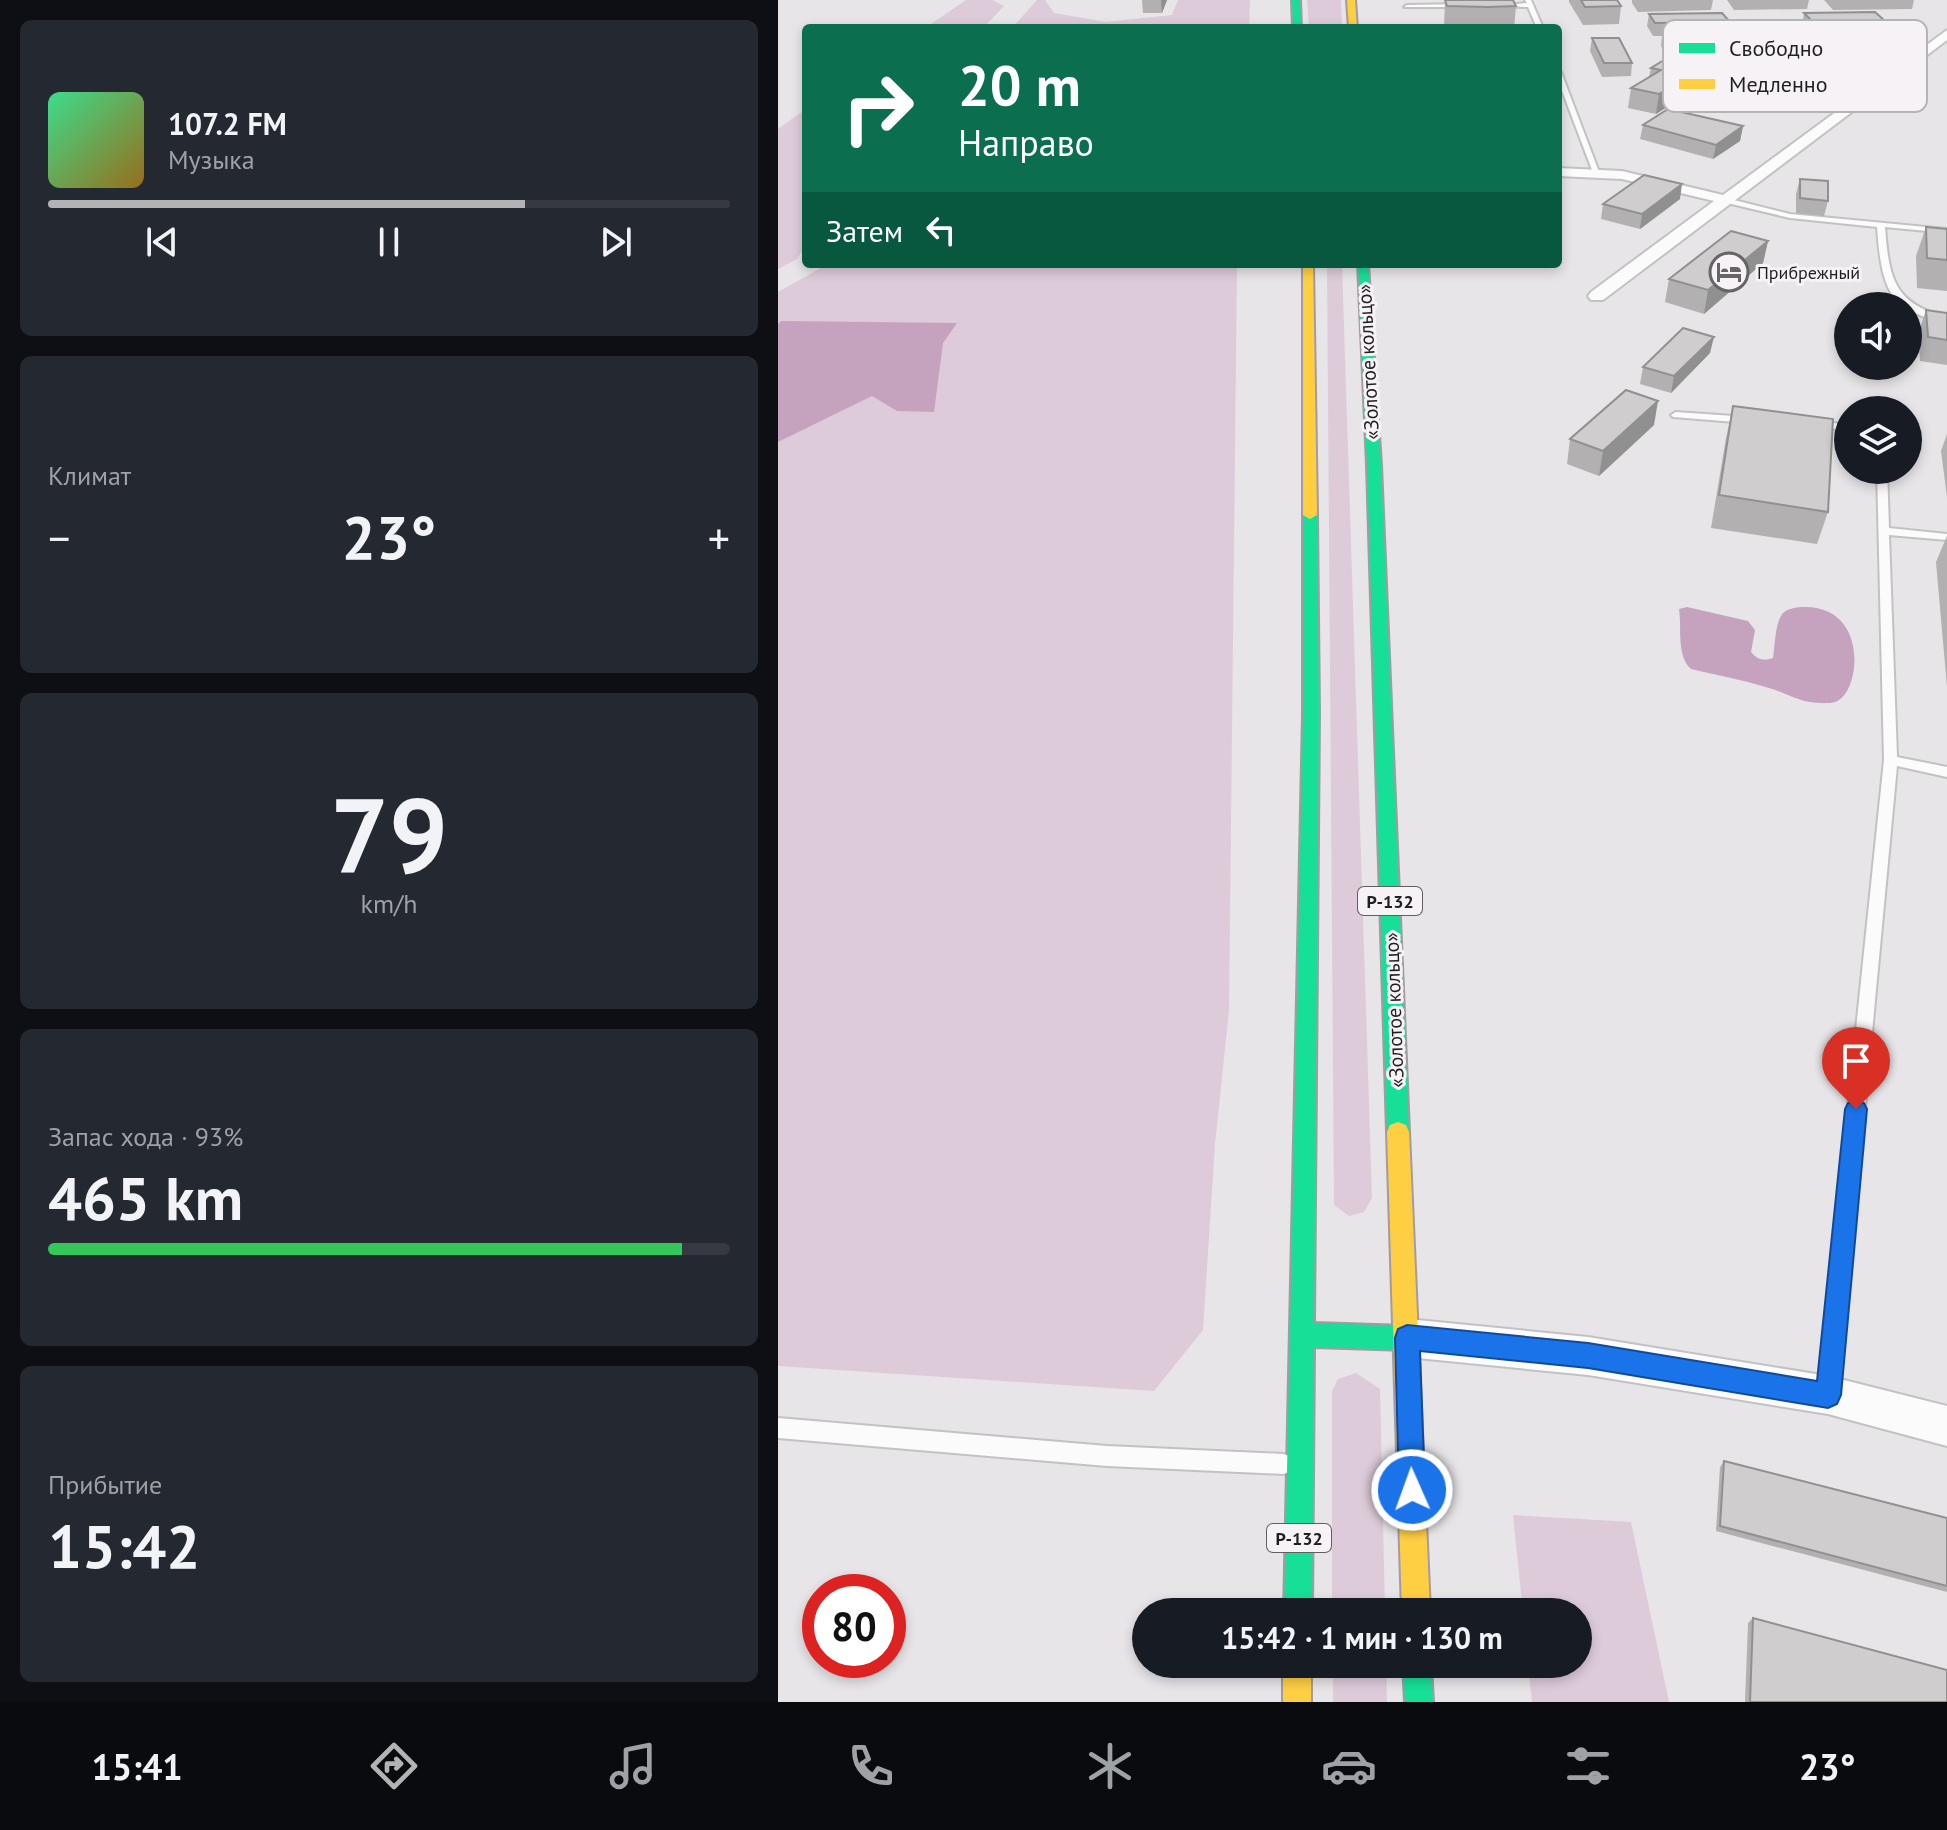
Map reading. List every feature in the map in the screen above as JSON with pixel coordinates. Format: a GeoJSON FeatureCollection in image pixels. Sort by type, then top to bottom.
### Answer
{"type":"FeatureCollection","features":[{"type":"Feature","properties":{"kind":"highway"},"geometry":{"type":"LineString","coordinates":[[1296,0],[1297,24]]}},
{"type":"Feature","properties":{"kind":"highway"},"geometry":{"type":"LineString","coordinates":[[1351,0],[1353,24]]}},
{"type":"Feature","properties":{"kind":"highway","name":"Р-132"},"geometry":{"type":"LineString","coordinates":[[1298,1598],[1311,714],[1308,268]]}},
{"type":"Feature","properties":{"kind":"highway","name":"«Золотое кольцо»"},"geometry":{"type":"LineString","coordinates":[[1363,268],[1374,465],[1416,1598]]}},
{"type":"Feature","properties":{"kind":"highway"},"geometry":{"type":"LineString","coordinates":[[1302,1335],[1407,1338]]}},
{"type":"Feature","properties":{"kind":"highway"},"geometry":{"type":"LineString","coordinates":[[1297,1678],[1297,1702]]}},
{"type":"Feature","properties":{"kind":"highway"},"geometry":{"type":"LineString","coordinates":[[1418,1678],[1419,1702]]}},
{"type":"Feature","properties":{"kind":"street"},"geometry":{"type":"LineString","coordinates":[[1927,49],[1947,34]]}},
{"type":"Feature","properties":{"kind":"street"},"geometry":{"type":"LineString","coordinates":[[1597,296],[1843,112]]}},
{"type":"Feature","properties":{"kind":"street"},"geometry":{"type":"LineString","coordinates":[[1562,172],[1596,170],[1726,200]]}},
{"type":"Feature","properties":{"kind":"street"},"geometry":{"type":"LineString","coordinates":[[1407,1338],[1588,1356],[1828,1395],[1947,1426]]}},
{"type":"Feature","properties":{"kind":"lane"},"geometry":{"type":"LineString","coordinates":[[1484,6],[1529,3],[1538,24]]}},
{"type":"Feature","properties":{"kind":"lane"},"geometry":{"type":"LineString","coordinates":[[1407,7],[1468,6]]}},
{"type":"Feature","properties":{"kind":"lane"},"geometry":{"type":"LineString","coordinates":[[1562,82],[1596,170]]}},
{"type":"Feature","properties":{"kind":"lane"},"geometry":{"type":"LineString","coordinates":[[1726,200],[1790,216],[1947,231]]}},
{"type":"Feature","properties":{"kind":"lane"},"geometry":{"type":"LineString","coordinates":[[1881,225],[1885,274],[1894,294],[1913,308],[1947,320]]}},
{"type":"Feature","properties":{"kind":"lane"},"geometry":{"type":"LineString","coordinates":[[1676,415],[1754,420]]}},
{"type":"Feature","properties":{"kind":"lane"},"geometry":{"type":"LineString","coordinates":[[1801,423],[1834,426]]}},
{"type":"Feature","properties":{"kind":"lane"},"geometry":{"type":"LineString","coordinates":[[1828,1395],[1891,760],[1882,484]]}},
{"type":"Feature","properties":{"kind":"lane"},"geometry":{"type":"LineString","coordinates":[[1883,531],[1947,537]]}},
{"type":"Feature","properties":{"kind":"lane"},"geometry":{"type":"LineString","coordinates":[[1891,760],[1947,772]]}},
{"type":"Feature","properties":{"kind":"lane"},"geometry":{"type":"LineString","coordinates":[[778,1428],[1107,1456],[1300,1465]]}},
{"type":"Feature","properties":{"kind":"shaded area"},"geometry":{"type":"Polygon","coordinates":[[[966,0],[992,0],[1004,6],[987,24],[931,24],[966,0]]]}},
{"type":"Feature","properties":{"kind":"shaded area"},"geometry":{"type":"Polygon","coordinates":[[[1037,0],[1045,0],[1054,13],[1106,22],[1172,15],[1178,0],[1250,0],[1249,24],[1016,24],[1037,0]]]}},
{"type":"Feature","properties":{"kind":"shaded area"},"geometry":{"type":"Polygon","coordinates":[[[1307,0],[1341,0],[1342,24],[1309,24],[1307,0]]]}},
{"type":"Feature","properties":{"kind":"shaded area"},"geometry":{"type":"Polygon","coordinates":[[[802,112],[802,251],[797,259],[778,269],[778,129],[802,112]]]}},
{"type":"Feature","properties":{"kind":"shaded area"},"geometry":{"type":"Polygon","coordinates":[[[821,268],[1237,268],[1229,1010],[1215,1144],[1203,1330],[1154,1391],[778,1366],[778,292],[821,268]]]}},
{"type":"Feature","properties":{"kind":"shaded area"},"geometry":{"type":"Polygon","coordinates":[[[1327,268],[1342,268],[1372,1198],[1364,1212],[1349,1216],[1334,1205],[1327,268]]]}},
{"type":"Feature","properties":{"kind":"shaded area"},"geometry":{"type":"Polygon","coordinates":[[[781,321],[957,323],[943,343],[934,412],[897,411],[872,396],[778,442],[778,324],[781,321]]]}},
{"type":"Feature","properties":{"kind":"shaded area"},"geometry":{"type":"Polygon","coordinates":[[[1687,607],[1748,621],[1755,630],[1751,652],[1763,660],[1773,658],[1778,625],[1785,612],[1800,607],[1825,610],[1840,620],[1849,634],[1854,651],[1854,668],[1844,696],[1835,702],[1816,703],[1750,682],[1691,669],[1683,656],[1680,641],[1679,609],[1687,607]]]}},
{"type":"Feature","properties":{"kind":"shaded area"},"geometry":{"type":"Polygon","coordinates":[[[1356,1373],[1380,1389],[1385,1598],[1332,1598],[1332,1391],[1338,1379],[1356,1373]]]}},
{"type":"Feature","properties":{"kind":"shaded area"},"geometry":{"type":"Polygon","coordinates":[[[1513,1515],[1631,1522],[1669,1702],[1532,1702],[1529,1678],[1592,1678],[1592,1598],[1522,1598],[1513,1515]]]}},
{"type":"Feature","properties":{"kind":"shaded area"},"geometry":{"type":"Polygon","coordinates":[[[1333,1678],[1386,1678],[1387,1702],[1333,1702],[1333,1678]]]}},
{"type":"Feature","properties":{"kind":"building"},"geometry":{"type":"Polygon","coordinates":[[[1445,0],[1513,0],[1516,6],[1447,6],[1445,0]]]}},
{"type":"Feature","properties":{"kind":"building"},"geometry":{"type":"Polygon","coordinates":[[[1581,0],[1617,0],[1621,6],[1585,7],[1581,0]]]}},
{"type":"Feature","properties":{"kind":"building"},"geometry":{"type":"Polygon","coordinates":[[[1875,12],[1884,20],[1811,20],[1804,13],[1875,12]]]}},
{"type":"Feature","properties":{"kind":"building"},"geometry":{"type":"Polygon","coordinates":[[[1722,13],[1728,20],[1663,20],[1663,23],[1655,23],[1649,14],[1722,13]]]}},
{"type":"Feature","properties":{"kind":"building"},"geometry":{"type":"Polygon","coordinates":[[[1592,38],[1619,38],[1632,63],[1604,63],[1592,38]]]}},
{"type":"Feature","properties":{"kind":"building"},"geometry":{"type":"Polygon","coordinates":[[[1663,61],[1663,92],[1659,94],[1631,88],[1661,70],[1651,68],[1663,61]]]}},
{"type":"Feature","properties":{"kind":"building"},"geometry":{"type":"Polygon","coordinates":[[[1663,112],[1681,112],[1743,126],[1716,145],[1643,125],[1663,112]]]}},
{"type":"Feature","properties":{"kind":"building"},"geometry":{"type":"Polygon","coordinates":[[[1644,175],[1682,184],[1642,214],[1603,204],[1644,175]]]}},
{"type":"Feature","properties":{"kind":"building"},"geometry":{"type":"Polygon","coordinates":[[[1800,179],[1828,181],[1828,201],[1800,198],[1800,179]]]}},
{"type":"Feature","properties":{"kind":"building"},"geometry":{"type":"Polygon","coordinates":[[[1926,227],[1947,229],[1947,260],[1927,258],[1926,227]]]}},
{"type":"Feature","properties":{"kind":"building"},"geometry":{"type":"Polygon","coordinates":[[[1731,231],[1768,241],[1708,290],[1669,279],[1731,231]]]}},
{"type":"Feature","properties":{"kind":"building"},"geometry":{"type":"Polygon","coordinates":[[[1926,310],[1947,313],[1947,340],[1928,337],[1926,310]]]}},
{"type":"Feature","properties":{"kind":"building"},"geometry":{"type":"Polygon","coordinates":[[[1683,328],[1714,337],[1674,376],[1643,367],[1683,328]]]}},
{"type":"Feature","properties":{"kind":"building"},"geometry":{"type":"Polygon","coordinates":[[[1626,390],[1658,401],[1603,451],[1570,439],[1626,390]]]}},
{"type":"Feature","properties":{"kind":"building"},"geometry":{"type":"Polygon","coordinates":[[[1733,406],[1833,419],[1828,512],[1719,495],[1733,406]]]}},
{"type":"Feature","properties":{"kind":"building"},"geometry":{"type":"Polygon","coordinates":[[[1724,1461],[1947,1518],[1947,1586],[1720,1526],[1724,1461]]]}},
{"type":"Feature","properties":{"kind":"building"},"geometry":{"type":"Polygon","coordinates":[[[1753,1618],[1947,1670],[1947,1702],[1750,1702],[1753,1618]]]}},
{"type":"Feature","properties":{"kind":"traffic: fast"},"geometry":{"type":"LineString","coordinates":[[1296,0],[1297,24]]}},
{"type":"Feature","properties":{"kind":"traffic: fast"},"geometry":{"type":"LineString","coordinates":[[1363,268],[1374,465],[1398,1132]]}},
{"type":"Feature","properties":{"kind":"traffic: fast"},"geometry":{"type":"LineString","coordinates":[[1298,1598],[1311,714],[1310,515]]}},
{"type":"Feature","properties":{"kind":"traffic: fast"},"geometry":{"type":"LineString","coordinates":[[1302,1335],[1407,1338]]}},
{"type":"Feature","properties":{"kind":"traffic: fast"},"geometry":{"type":"LineString","coordinates":[[1418,1678],[1419,1702]]}},
{"type":"Feature","properties":{"kind":"traffic: slow"},"geometry":{"type":"LineString","coordinates":[[1351,0],[1353,24]]}},
{"type":"Feature","properties":{"kind":"traffic: slow"},"geometry":{"type":"LineString","coordinates":[[1308,268],[1310,515]]}},
{"type":"Feature","properties":{"kind":"traffic: slow"},"geometry":{"type":"LineString","coordinates":[[1398,1132],[1415,1598]]}},
{"type":"Feature","properties":{"kind":"traffic: slow"},"geometry":{"type":"LineString","coordinates":[[1297,1678],[1297,1702]]}},
{"type":"Feature","properties":{"kind":"place","name":"Прибрежный"},"geometry":{"type":"Point","coordinates":[1729,272]}},
{"type":"Feature","properties":{"kind":"route"},"geometry":{"type":"LineString","coordinates":[[1412,1490],[1407,1338],[1588,1356],[1828,1395],[1856,1109]]}}]}
